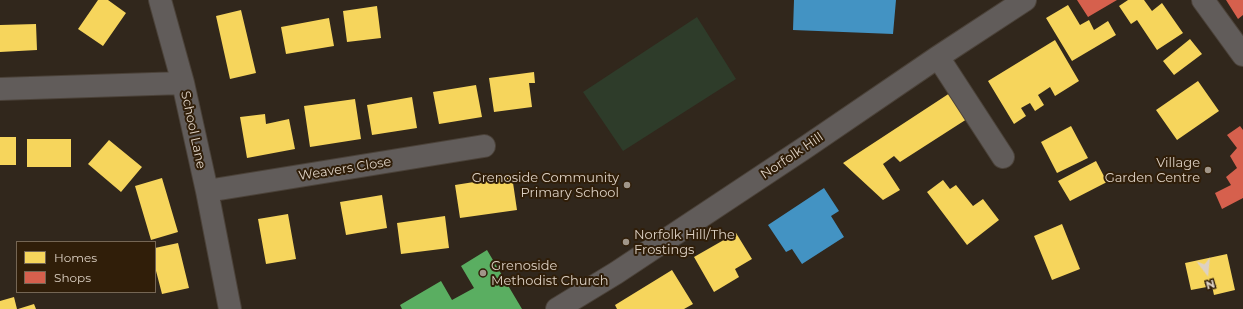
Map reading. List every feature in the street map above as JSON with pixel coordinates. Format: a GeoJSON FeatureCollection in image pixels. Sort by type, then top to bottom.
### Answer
{"type":"FeatureCollection","features":[{"type":"Feature","properties":{"kind":"street"},"geometry":{"type":"LineString","coordinates":[[160,0],[183,83]]}},
{"type":"Feature","properties":{"kind":"street","name":"Norfolk Hill"},"geometry":{"type":"LineString","coordinates":[[556,309],[616,273],[1025,0]]}},
{"type":"Feature","properties":{"kind":"street"},"geometry":{"type":"LineString","coordinates":[[1204,0],[1243,55]]}},
{"type":"Feature","properties":{"kind":"street"},"geometry":{"type":"LineString","coordinates":[[938,57],[1003,157]]}},
{"type":"Feature","properties":{"kind":"street","name":"School Lane"},"geometry":{"type":"LineString","coordinates":[[0,89],[183,83],[230,309]]}},
{"type":"Feature","properties":{"kind":"street","name":"Weavers Close"},"geometry":{"type":"LineString","coordinates":[[206,191],[484,146]]}},
{"type":"Feature","properties":{"kind":"green space"},"geometry":{"type":"Polygon","coordinates":[[[697,17],[736,79],[623,151],[583,92],[697,17]]]}},
{"type":"Feature","properties":{"kind":"building: Homes"},"geometry":{"type":"Polygon","coordinates":[[[98,0],[108,0],[126,13],[103,46],[78,29],[98,0]]]}},
{"type":"Feature","properties":{"kind":"building: Homes"},"geometry":{"type":"Polygon","coordinates":[[[1128,0],[1144,0],[1152,11],[1162,3],[1183,33],[1157,50],[1137,20],[1131,24],[1119,6],[1128,0]]]}},
{"type":"Feature","properties":{"kind":"building: Homes"},"geometry":{"type":"Polygon","coordinates":[[[1068,5],[1080,25],[1089,20],[1094,30],[1108,21],[1116,35],[1072,61],[1046,18],[1068,5]]]}},
{"type":"Feature","properties":{"kind":"building: Homes"},"geometry":{"type":"Polygon","coordinates":[[[377,6],[381,38],[347,42],[343,11],[377,6]]]}},
{"type":"Feature","properties":{"kind":"building: Homes"},"geometry":{"type":"Polygon","coordinates":[[[241,10],[256,73],[230,79],[216,16],[241,10]]]}},
{"type":"Feature","properties":{"kind":"building: Homes"},"geometry":{"type":"Polygon","coordinates":[[[329,18],[334,46],[286,54],[281,27],[329,18]]]}},
{"type":"Feature","properties":{"kind":"building: Homes"},"geometry":{"type":"Polygon","coordinates":[[[36,24],[37,50],[0,52],[0,25],[36,24]]]}},
{"type":"Feature","properties":{"kind":"building: Homes"},"geometry":{"type":"Polygon","coordinates":[[[1190,39],[1202,54],[1174,75],[1163,61],[1190,39]]]}},
{"type":"Feature","properties":{"kind":"building: Homes"},"geometry":{"type":"Polygon","coordinates":[[[1055,40],[1079,81],[1055,96],[1050,87],[1038,95],[1044,105],[1035,111],[1030,103],[1021,108],[1026,116],[1014,124],[988,81],[1055,40]]]}},
{"type":"Feature","properties":{"kind":"building: Homes"},"geometry":{"type":"Polygon","coordinates":[[[534,72],[535,83],[529,83],[532,107],[494,112],[489,78],[534,72]]]}},
{"type":"Feature","properties":{"kind":"building: Homes"},"geometry":{"type":"Polygon","coordinates":[[[1198,81],[1219,111],[1177,140],[1156,110],[1198,81]]]}},
{"type":"Feature","properties":{"kind":"building: Homes"},"geometry":{"type":"Polygon","coordinates":[[[476,85],[482,117],[439,124],[433,92],[476,85]]]}},
{"type":"Feature","properties":{"kind":"building: Homes"},"geometry":{"type":"Polygon","coordinates":[[[953,91],[967,119],[900,162],[894,156],[883,164],[900,190],[883,200],[843,163],[953,91]]]}},
{"type":"Feature","properties":{"kind":"building: Homes"},"geometry":{"type":"Polygon","coordinates":[[[412,97],[417,128],[372,135],[367,105],[412,97]]]}},
{"type":"Feature","properties":{"kind":"building: Homes"},"geometry":{"type":"Polygon","coordinates":[[[355,99],[361,139],[310,147],[304,106],[355,99]]]}},
{"type":"Feature","properties":{"kind":"building: Homes"},"geometry":{"type":"Polygon","coordinates":[[[265,114],[266,124],[289,119],[295,149],[247,158],[240,117],[265,114]]]}},
{"type":"Feature","properties":{"kind":"building: Homes"},"geometry":{"type":"Polygon","coordinates":[[[1071,126],[1088,158],[1057,173],[1041,142],[1071,126]]]}},
{"type":"Feature","properties":{"kind":"building: Homes"},"geometry":{"type":"Polygon","coordinates":[[[0,137],[16,137],[16,165],[0,165],[0,137]]]}},
{"type":"Feature","properties":{"kind":"building: Homes"},"geometry":{"type":"Polygon","coordinates":[[[27,139],[71,139],[71,167],[27,167],[27,139]]]}},
{"type":"Feature","properties":{"kind":"building: Homes"},"geometry":{"type":"Polygon","coordinates":[[[109,140],[142,167],[121,192],[88,164],[109,140]]]}},
{"type":"Feature","properties":{"kind":"building: Homes"},"geometry":{"type":"Polygon","coordinates":[[[1096,161],[1107,182],[1070,201],[1058,181],[1096,161]]]}},
{"type":"Feature","properties":{"kind":"building: Homes"},"geometry":{"type":"Polygon","coordinates":[[[512,176],[517,210],[460,218],[455,185],[512,176]]]}},
{"type":"Feature","properties":{"kind":"building: Homes"},"geometry":{"type":"Polygon","coordinates":[[[162,178],[178,232],[151,240],[135,186],[162,178]]]}},
{"type":"Feature","properties":{"kind":"building: Homes"},"geometry":{"type":"Polygon","coordinates":[[[943,180],[950,189],[956,185],[973,206],[983,199],[999,220],[967,245],[927,192],[943,180]]]}},
{"type":"Feature","properties":{"kind":"building: Homes"},"geometry":{"type":"Polygon","coordinates":[[[382,195],[387,228],[346,235],[340,202],[382,195]]]}},
{"type":"Feature","properties":{"kind":"building: Homes"},"geometry":{"type":"Polygon","coordinates":[[[288,214],[296,259],[266,264],[258,219],[288,214]]]}},
{"type":"Feature","properties":{"kind":"building: Homes"},"geometry":{"type":"Polygon","coordinates":[[[445,216],[449,248],[401,254],[397,223],[445,216]]]}},
{"type":"Feature","properties":{"kind":"building: Homes"},"geometry":{"type":"Polygon","coordinates":[[[1062,224],[1080,269],[1052,280],[1034,236],[1062,224]]]}},
{"type":"Feature","properties":{"kind":"building: Homes"},"geometry":{"type":"Polygon","coordinates":[[[736,233],[752,259],[735,269],[739,277],[714,292],[694,257],[736,233]]]}},
{"type":"Feature","properties":{"kind":"building: Homes"},"geometry":{"type":"Polygon","coordinates":[[[178,243],[189,288],[162,294],[156,271],[156,248],[178,243]]]}},
{"type":"Feature","properties":{"kind":"building: Homes"},"geometry":{"type":"Polygon","coordinates":[[[1227,254],[1235,290],[1214,295],[1212,286],[1191,290],[1185,263],[1227,254]]]}},
{"type":"Feature","properties":{"kind":"building: Homes"},"geometry":{"type":"Polygon","coordinates":[[[672,270],[693,304],[684,309],[617,309],[615,305],[672,270]]]}},
{"type":"Feature","properties":{"kind":"building: Homes"},"geometry":{"type":"Polygon","coordinates":[[[14,297],[17,309],[0,309],[0,301],[14,297]]]}},
{"type":"Feature","properties":{"kind":"building: Homes"},"geometry":{"type":"Polygon","coordinates":[[[34,304],[36,309],[18,309],[34,304]]]}},
{"type":"Feature","properties":{"kind":"building: Shops"},"geometry":{"type":"Polygon","coordinates":[[[1077,0],[1117,0],[1088,17],[1077,0]]]}},
{"type":"Feature","properties":{"kind":"building: Shops"},"geometry":{"type":"Polygon","coordinates":[[[1226,0],[1243,0],[1243,15],[1238,19],[1226,0]]]}},
{"type":"Feature","properties":{"kind":"building: Shops"},"geometry":{"type":"Polygon","coordinates":[[[1240,126],[1243,130],[1243,198],[1222,209],[1215,193],[1231,185],[1226,177],[1237,168],[1230,156],[1237,148],[1227,135],[1240,126]]]}},
{"type":"Feature","properties":{"kind":"building: Schools"},"geometry":{"type":"Polygon","coordinates":[[[794,0],[896,0],[893,34],[793,30],[794,0]]]}},
{"type":"Feature","properties":{"kind":"building: Schools"},"geometry":{"type":"Polygon","coordinates":[[[824,188],[839,211],[831,216],[844,237],[802,264],[792,249],[786,252],[768,225],[824,188]]]}},
{"type":"Feature","properties":{"kind":"building: Public","name":"Grenoside Methodist Church"},"geometry":{"type":"Polygon","coordinates":[[[487,250],[522,309],[402,309],[400,305],[441,281],[452,300],[474,288],[461,266],[487,250]]]}},
{"type":"Feature","properties":{"kind":"place","name":"Village Garden Centre"},"geometry":{"type":"Point","coordinates":[1208,170]}},
{"type":"Feature","properties":{"kind":"place","name":"Grenoside Community Primary School"},"geometry":{"type":"Point","coordinates":[627,185]}},
{"type":"Feature","properties":{"kind":"place","name":"Norfolk Hill/The Frostings"},"geometry":{"type":"Point","coordinates":[626,242]}},
{"type":"Feature","properties":{"kind":"place","name":"Grenoside Methodist Church"},"geometry":{"type":"Point","coordinates":[483,273]}}]}
